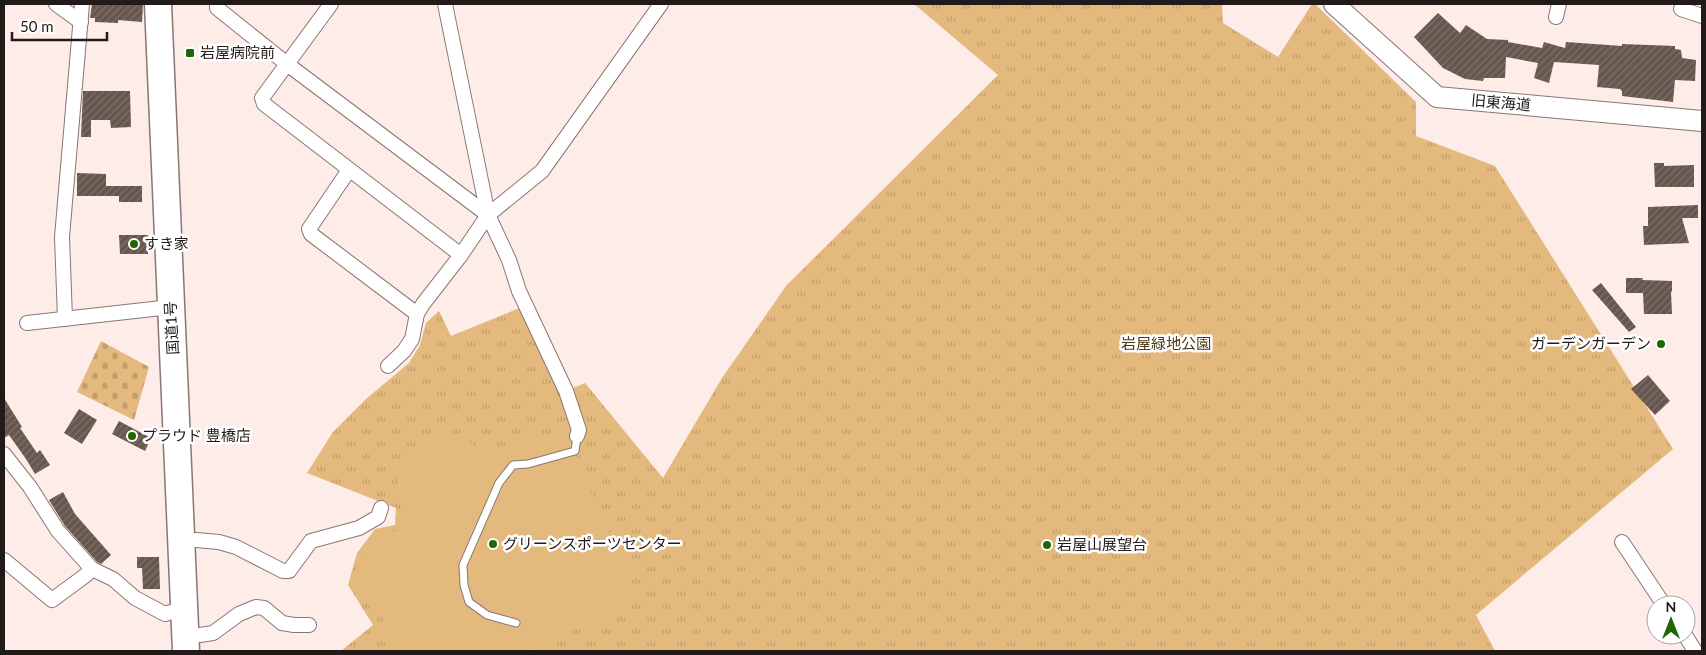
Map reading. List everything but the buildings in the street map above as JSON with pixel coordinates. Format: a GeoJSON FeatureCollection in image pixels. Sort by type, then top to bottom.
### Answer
{"type":"FeatureCollection","features":[{"type":"Feature","properties":{"kind":"highway","name":"国道1号"},"geometry":{"type":"LineString","coordinates":[[158,4],[184,608],[196,646]]}},
{"type":"Feature","properties":{"kind":"highway","name":"国道1号"},"geometry":{"type":"LineString","coordinates":[[175,4],[196,540],[196,646]]}},
{"type":"Feature","properties":{"kind":"street"},"geometry":{"type":"LineString","coordinates":[[56,4],[81,22]]}},
{"type":"Feature","properties":{"kind":"street"},"geometry":{"type":"LineString","coordinates":[[65,319],[62,237],[82,4]]}},
{"type":"Feature","properties":{"kind":"street"},"geometry":{"type":"LineString","coordinates":[[218,4],[217,8],[287,64],[488,215]]}},
{"type":"Feature","properties":{"kind":"street"},"geometry":{"type":"LineString","coordinates":[[331,4],[262,98],[264,104],[461,256]]}},
{"type":"Feature","properties":{"kind":"street"},"geometry":{"type":"LineString","coordinates":[[445,4],[488,215],[509,260],[519,291],[566,391],[578,430],[577,436]]}},
{"type":"Feature","properties":{"kind":"street"},"geometry":{"type":"LineString","coordinates":[[388,366],[404,351],[412,339],[417,314],[461,256],[488,215],[542,172],[661,4]]}},
{"type":"Feature","properties":{"kind":"street","name":"旧東海道"},"geometry":{"type":"LineString","coordinates":[[1334,4],[1437,97],[1702,122]]}},
{"type":"Feature","properties":{"kind":"street"},"geometry":{"type":"LineString","coordinates":[[1681,9],[1702,16]]}},
{"type":"Feature","properties":{"kind":"street"},"geometry":{"type":"LineString","coordinates":[[349,170],[309,229],[311,234],[417,314]]}},
{"type":"Feature","properties":{"kind":"street"},"geometry":{"type":"LineString","coordinates":[[27,323],[171,307]]}},
{"type":"Feature","properties":{"kind":"street"},"geometry":{"type":"LineString","coordinates":[[6,460],[30,486],[58,531],[92,569],[113,579],[135,598],[165,614],[184,608]]}},
{"type":"Feature","properties":{"kind":"street"},"geometry":{"type":"LineString","coordinates":[[196,540],[219,542],[236,548],[283,571],[289,571],[311,541],[359,528],[378,517],[381,508]]}},
{"type":"Feature","properties":{"kind":"street"},"geometry":{"type":"LineString","coordinates":[[1622,542],[1657,595]]}},
{"type":"Feature","properties":{"kind":"street"},"geometry":{"type":"LineString","coordinates":[[4,560],[52,600],[92,569]]}},
{"type":"Feature","properties":{"kind":"street"},"geometry":{"type":"LineString","coordinates":[[196,646],[212,632],[239,614],[256,607],[264,608],[282,623],[309,625]]}},
{"type":"Feature","properties":{"kind":"lane"},"geometry":{"type":"LineString","coordinates":[[516,624],[487,615],[470,602],[464,585],[463,565],[499,483],[513,465],[528,464],[575,451],[577,436]]}},
{"type":"Feature","properties":{"kind":"green space","name":"岩屋緑地公園"},"geometry":{"type":"Polygon","coordinates":[[[914,4],[1222,4],[1223,23],[1278,57],[1312,4],[1315,4],[1416,102],[1416,136],[1495,166],[1673,449],[1476,615],[1495,651],[341,651],[373,625],[348,585],[357,553],[375,529],[395,525],[396,508],[307,473],[333,432],[366,399],[409,363],[420,345],[426,323],[439,311],[451,336],[522,307],[566,391],[585,383],[663,478],[722,378],[786,286],[998,75],[914,4]]]}},
{"type":"Feature","properties":{"kind":"green space"},"geometry":{"type":"Polygon","coordinates":[[[101,341],[149,367],[134,420],[77,392],[101,341]]]}},
{"type":"Feature","properties":{"kind":"green space","name":"グリーンスポーツセンター"},"geometry":{"type":"Polygon","coordinates":[[[565,430],[605,525],[641,601],[527,651],[404,651],[384,620],[358,586],[363,554],[378,535],[401,529],[402,505],[395,495],[403,456],[423,442],[446,441],[462,437],[486,452],[565,430]]]}},
{"type":"Feature","properties":{"kind":"place","name":"岩屋病院前"},"geometry":{"type":"Point","coordinates":[190,53]}},
{"type":"Feature","properties":{"kind":"place","name":"すき家"},"geometry":{"type":"Point","coordinates":[134,244]}},
{"type":"Feature","properties":{"kind":"place","name":"ガーデンガーデン"},"geometry":{"type":"Point","coordinates":[1661,344]}},
{"type":"Feature","properties":{"kind":"place","name":"プラウド 豊橋店"},"geometry":{"type":"Point","coordinates":[132,436]}},
{"type":"Feature","properties":{"kind":"place","name":"グリーンスポーツセンター"},"geometry":{"type":"Point","coordinates":[493,544]}},
{"type":"Feature","properties":{"kind":"place","name":"岩屋山展望台"},"geometry":{"type":"Point","coordinates":[1047,545]}}]}
